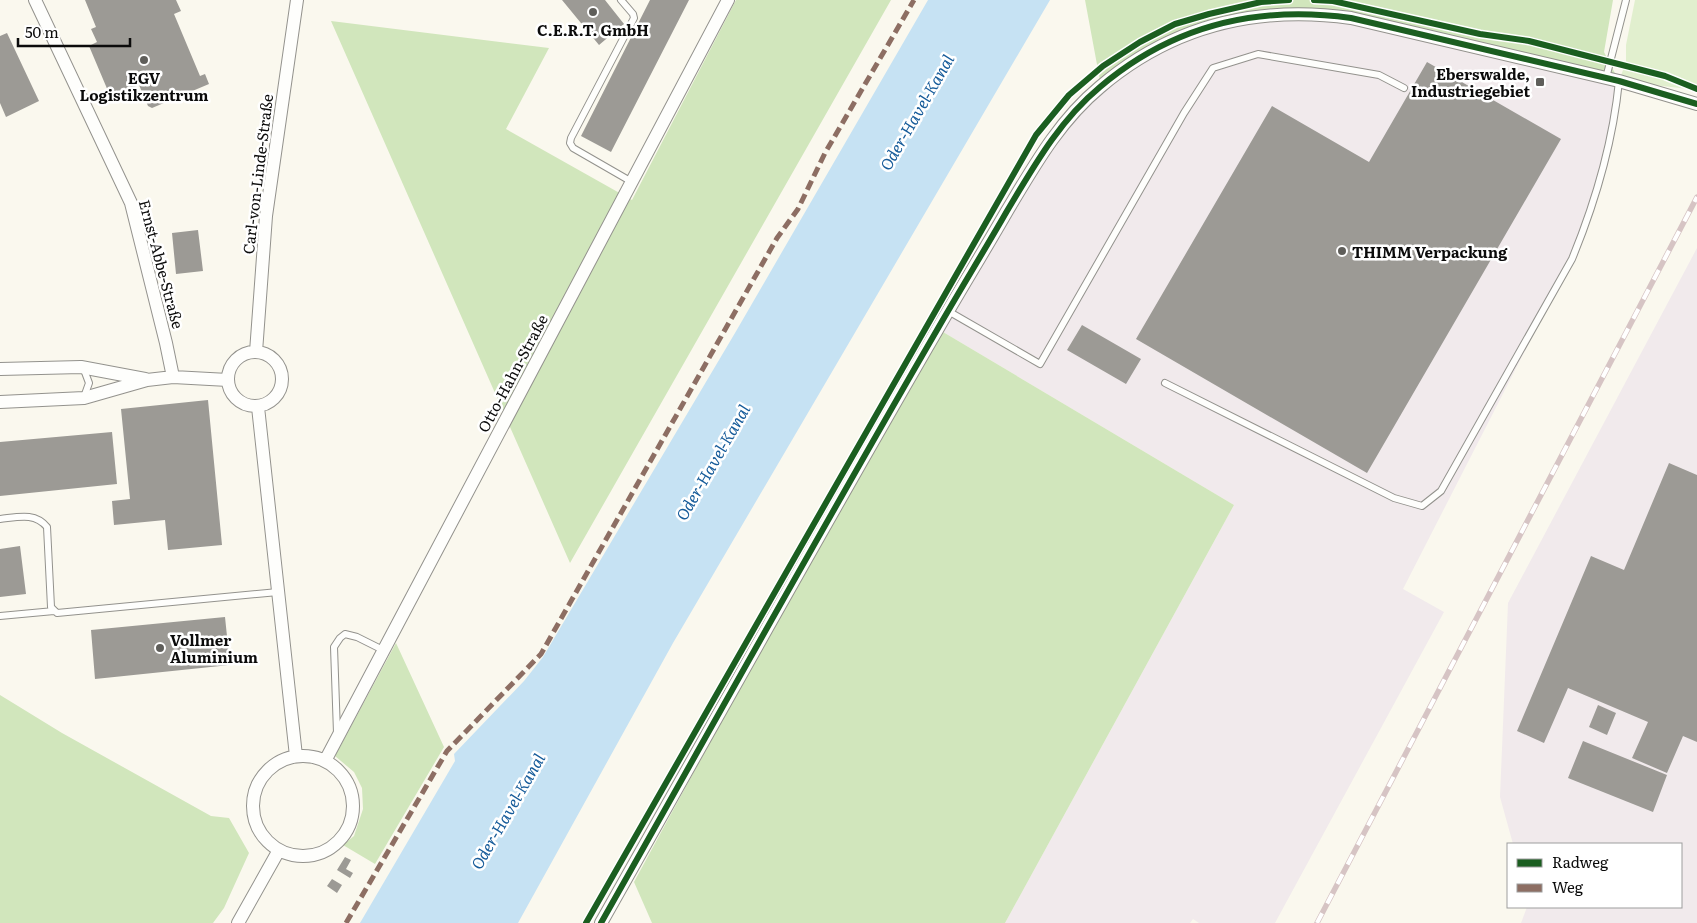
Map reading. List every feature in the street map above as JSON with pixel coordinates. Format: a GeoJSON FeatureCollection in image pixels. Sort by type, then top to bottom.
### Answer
{"type":"FeatureCollection","features":[{"type":"Feature","properties":{"kind":"street","name":"Ernst-Abbe-Straße"},"geometry":{"type":"LineString","coordinates":[[35,0],[131,203],[173,377]]}},
{"type":"Feature","properties":{"kind":"street","name":"Carl-von-Linde-Straße"},"geometry":{"type":"LineString","coordinates":[[256,352],[266,216],[297,0]]}},
{"type":"Feature","properties":{"kind":"street","name":"Otto-Hahn-Straße"},"geometry":{"type":"LineString","coordinates":[[324,761],[728,0]]}},
{"type":"Feature","properties":{"kind":"street"},"geometry":{"type":"LineString","coordinates":[[601,923],[889,413],[1034,165],[1069,117],[1087,98],[1118,73],[1140,58],[1185,35],[1212,26],[1278,13],[1327,14],[1613,80],[1697,104]]}},
{"type":"Feature","properties":{"kind":"street"},"geometry":{"type":"LineString","coordinates":[[256,352],[264,353],[272,358],[279,367],[282,378],[282,387],[274,399],[258,407],[243,404],[235,398],[228,380],[231,367],[237,359],[256,352]]}},
{"type":"Feature","properties":{"kind":"street"},"geometry":{"type":"LineString","coordinates":[[0,369],[83,367],[147,380]]}},
{"type":"Feature","properties":{"kind":"street"},"geometry":{"type":"LineString","coordinates":[[0,402],[84,398],[147,380],[173,377],[228,380]]}},
{"type":"Feature","properties":{"kind":"street"},"geometry":{"type":"LineString","coordinates":[[258,407],[296,756]]}},
{"type":"Feature","properties":{"kind":"street"},"geometry":{"type":"LineString","coordinates":[[296,756],[311,756],[324,761],[338,770],[343,776],[353,798],[353,814],[348,829],[339,842],[326,851],[310,856],[294,856],[279,850],[267,841],[258,828],[253,813],[254,797],[259,782],[268,770],[281,761],[296,756]]}},
{"type":"Feature","properties":{"kind":"street"},"geometry":{"type":"LineString","coordinates":[[238,923],[279,850]]}},
{"type":"Feature","properties":{"kind":"lane"},"geometry":{"type":"LineString","coordinates":[[621,0],[633,14],[634,18],[570,143],[573,148],[632,182]]}},
{"type":"Feature","properties":{"kind":"lane"},"geometry":{"type":"LineString","coordinates":[[1165,383],[1394,498],[1422,506],[1441,491],[1572,260],[1583,233],[1595,195],[1616,110],[1613,80],[1626,0]]}},
{"type":"Feature","properties":{"kind":"lane"},"geometry":{"type":"LineString","coordinates":[[948,311],[1040,364],[1184,113],[1213,68],[1258,54],[1379,75],[1404,88]]}},
{"type":"Feature","properties":{"kind":"lane"},"geometry":{"type":"LineString","coordinates":[[83,367],[88,383],[84,398]]}},
{"type":"Feature","properties":{"kind":"lane"},"geometry":{"type":"LineString","coordinates":[[0,519],[30,516],[42,520],[47,527],[51,607],[54,611]]}},
{"type":"Feature","properties":{"kind":"lane"},"geometry":{"type":"LineString","coordinates":[[0,616],[54,611],[57,613],[278,592]]}},
{"type":"Feature","properties":{"kind":"lane"},"geometry":{"type":"LineString","coordinates":[[337,737],[334,647],[345,634],[357,637],[383,650]]}},
{"type":"Feature","properties":{"kind":"shaded area"},"geometry":{"type":"Polygon","coordinates":[[[1296,15],[1351,18],[1619,81],[1595,195],[1572,259],[1403,589],[1444,612],[1275,923],[1199,923],[1193,919],[1190,923],[1005,923],[1234,505],[938,329],[1052,138],[1140,58],[1212,26],[1296,15]]]}},
{"type":"Feature","properties":{"kind":"shaded area"},"geometry":{"type":"Polygon","coordinates":[[[1697,248],[1697,923],[1521,923],[1527,908],[1682,908],[1682,843],[1513,843],[1500,797],[1508,603],[1697,248]]]}},
{"type":"Feature","properties":{"kind":"green space"},"geometry":{"type":"Polygon","coordinates":[[[736,0],[891,0],[570,563],[331,21],[549,48],[506,129],[632,200],[736,0]]]}},
{"type":"Feature","properties":{"kind":"green space"},"geometry":{"type":"Polygon","coordinates":[[[1085,0],[1613,0],[1604,52],[1619,81],[1351,18],[1296,15],[1212,26],[1140,58],[1101,86],[1085,0]]]}},
{"type":"Feature","properties":{"kind":"green space"},"geometry":{"type":"Polygon","coordinates":[[[1635,0],[1697,0],[1697,90],[1619,81],[1626,62],[1626,45],[1635,0]]]}},
{"type":"Feature","properties":{"kind":"green space"},"geometry":{"type":"Polygon","coordinates":[[[938,329],[1234,505],[1005,923],[652,923],[634,882],[899,395],[938,329]]]}},
{"type":"Feature","properties":{"kind":"green space"},"geometry":{"type":"Polygon","coordinates":[[[396,643],[444,747],[375,864],[343,845],[354,836],[363,809],[362,788],[354,772],[335,756],[396,643]]]}},
{"type":"Feature","properties":{"kind":"green space"},"geometry":{"type":"Polygon","coordinates":[[[0,695],[62,733],[211,816],[229,818],[249,853],[224,908],[213,923],[0,923],[0,695]]]}},
{"type":"Feature","properties":{"kind":"water","name":"Oder-Havel-Kanal"},"geometry":{"type":"Polygon","coordinates":[[[928,0],[1050,0],[673,643],[518,923],[360,923],[455,761],[454,754],[524,681],[543,657],[735,333],[928,0]]]}},
{"type":"Feature","properties":{"kind":"building","name":"EGV Logistikzentrum"},"geometry":{"type":"Polygon","coordinates":[[[85,0],[176,0],[181,11],[174,14],[200,76],[205,74],[209,84],[152,108],[148,106],[139,85],[111,98],[89,46],[97,42],[91,29],[96,27],[85,0]]]}},
{"type":"Feature","properties":{"kind":"building","name":"C.E.R.T. GmbH"},"geometry":{"type":"Polygon","coordinates":[[[562,0],[605,0],[624,24],[599,45],[562,0]]]}},
{"type":"Feature","properties":{"kind":"building"},"geometry":{"type":"Polygon","coordinates":[[[650,0],[689,0],[611,152],[581,136],[650,0]]]}},
{"type":"Feature","properties":{"kind":"building"},"geometry":{"type":"Polygon","coordinates":[[[7,33],[39,101],[6,117],[0,103],[0,36],[7,33]]]}},
{"type":"Feature","properties":{"kind":"building","name":"THIMM Verpackung"},"geometry":{"type":"Polygon","coordinates":[[[1427,62],[1561,139],[1367,473],[1136,339],[1272,106],[1369,162],[1427,62]]]}},
{"type":"Feature","properties":{"kind":"building"},"geometry":{"type":"Polygon","coordinates":[[[198,230],[203,271],[176,274],[172,233],[198,230]]]}},
{"type":"Feature","properties":{"kind":"building"},"geometry":{"type":"Polygon","coordinates":[[[1082,325],[1141,359],[1126,384],[1067,350],[1082,325]]]}},
{"type":"Feature","properties":{"kind":"building"},"geometry":{"type":"Polygon","coordinates":[[[208,400],[222,545],[168,550],[165,520],[114,525],[112,501],[130,499],[121,409],[208,400]]]}},
{"type":"Feature","properties":{"kind":"building"},"geometry":{"type":"Polygon","coordinates":[[[112,432],[117,484],[0,496],[0,442],[112,432]]]}},
{"type":"Feature","properties":{"kind":"building"},"geometry":{"type":"Polygon","coordinates":[[[1669,463],[1697,475],[1697,742],[1683,736],[1667,773],[1632,758],[1648,722],[1568,688],[1544,743],[1517,731],[1591,556],[1624,570],[1669,463]]]}},
{"type":"Feature","properties":{"kind":"building"},"geometry":{"type":"Polygon","coordinates":[[[20,546],[26,594],[0,597],[0,549],[20,546]]]}},
{"type":"Feature","properties":{"kind":"building","name":"Vollmer Aluminium"},"geometry":{"type":"Polygon","coordinates":[[[225,617],[230,665],[95,679],[91,630],[225,617]]]}},
{"type":"Feature","properties":{"kind":"building"},"geometry":{"type":"Polygon","coordinates":[[[1598,705],[1616,713],[1607,735],[1589,727],[1598,705]]]}},
{"type":"Feature","properties":{"kind":"building"},"geometry":{"type":"Polygon","coordinates":[[[1583,741],[1667,775],[1653,812],[1568,778],[1583,741]]]}},
{"type":"Feature","properties":{"kind":"building"},"geometry":{"type":"Polygon","coordinates":[[[345,857],[351,860],[346,869],[353,873],[350,878],[337,870],[345,857]]]}},
{"type":"Feature","properties":{"kind":"building"},"geometry":{"type":"Polygon","coordinates":[[[332,879],[342,885],[337,893],[327,886],[332,879]]]}},
{"type":"Feature","properties":{"kind":"railway"},"geometry":{"type":"LineString","coordinates":[[1317,923],[1697,197]]}},
{"type":"Feature","properties":{"kind":"marked path"},"geometry":{"type":"LineString","coordinates":[[346,923],[447,751],[541,654],[777,238],[798,209],[825,153],[914,0]]}},
{"type":"Feature","properties":{"kind":"cycle path"},"geometry":{"type":"LineString","coordinates":[[586,923],[1036,135],[1069,95],[1103,66],[1140,42],[1175,24],[1209,14],[1261,2],[1289,0]]}},
{"type":"Feature","properties":{"kind":"cycle path"},"geometry":{"type":"LineString","coordinates":[[1314,0],[1333,1],[1480,34],[1529,41],[1665,76],[1697,89]]}},
{"type":"Feature","properties":{"kind":"cycle path"},"geometry":{"type":"LineString","coordinates":[[601,923],[852,478],[1027,177],[1048,145],[1072,114],[1100,87],[1128,66],[1157,48],[1187,34],[1218,24],[1282,15],[1316,15],[1351,18],[1619,81],[1697,104]]}},
{"type":"Feature","properties":{"kind":"place","name":"C.E.R.T. GmbH"},"geometry":{"type":"Point","coordinates":[593,12]}},
{"type":"Feature","properties":{"kind":"place","name":"EGV Logistikzentrum"},"geometry":{"type":"Point","coordinates":[144,60]}},
{"type":"Feature","properties":{"kind":"place","name":"Eberswalde, Industriegebiet"},"geometry":{"type":"Point","coordinates":[1540,82]}},
{"type":"Feature","properties":{"kind":"place","name":"THIMM Verpackung"},"geometry":{"type":"Point","coordinates":[1342,251]}},
{"type":"Feature","properties":{"kind":"place","name":"Vollmer Aluminium"},"geometry":{"type":"Point","coordinates":[160,648]}}]}
